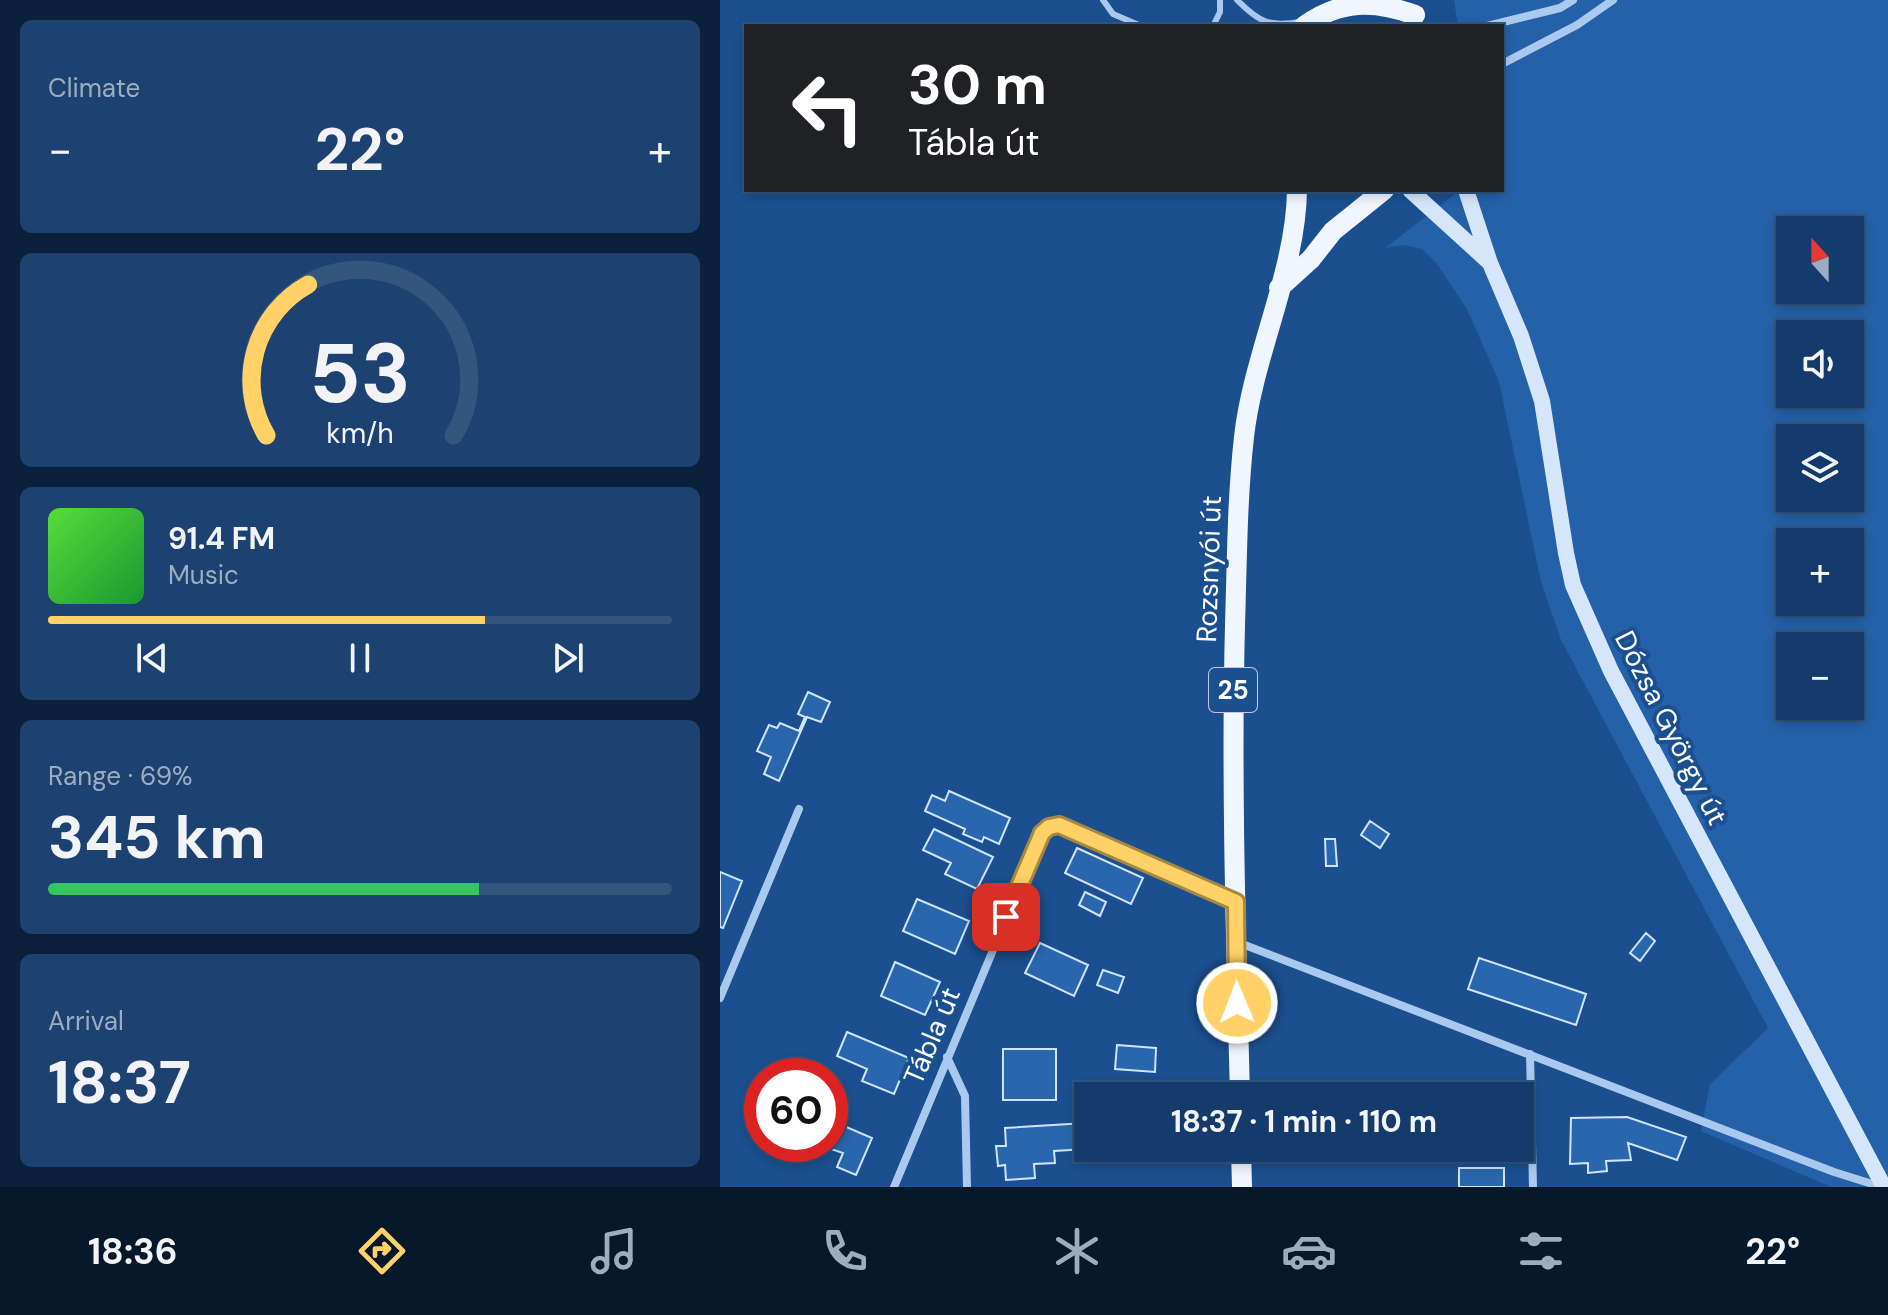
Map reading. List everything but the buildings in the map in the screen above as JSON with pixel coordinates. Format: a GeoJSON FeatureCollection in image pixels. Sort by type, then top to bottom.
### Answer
{"type":"FeatureCollection","features":[{"type":"Feature","properties":{"kind":"main road"},"geometry":{"type":"LineString","coordinates":[[1317,15],[1355,2],[1386,4],[1416,14]]}},
{"type":"Feature","properties":{"kind":"main road","name":"Rozsnyói út"},"geometry":{"type":"LineString","coordinates":[[1240,1082],[1233,698],[1238,495],[1244,434],[1256,372],[1293,235],[1297,192]]}},
{"type":"Feature","properties":{"kind":"main road"},"geometry":{"type":"LineString","coordinates":[[1279,288],[1311,259],[1333,231],[1382,192]]}},
{"type":"Feature","properties":{"kind":"main road","name":"Dózsa György út"},"geometry":{"type":"LineString","coordinates":[[1412,192],[1490,263]]}},
{"type":"Feature","properties":{"kind":"main road","name":"Dózsa György út"},"geometry":{"type":"LineString","coordinates":[[1467,192],[1542,401],[1566,553],[1573,585],[1585,615],[1611,671],[1883,1187]]}},
{"type":"Feature","properties":{"kind":"main road"},"geometry":{"type":"LineString","coordinates":[[1241,1162],[1242,1187]]}},
{"type":"Feature","properties":{"kind":"street"},"geometry":{"type":"LineString","coordinates":[[1495,24],[1560,8],[1573,0]]}},
{"type":"Feature","properties":{"kind":"street"},"geometry":{"type":"LineString","coordinates":[[1504,63],[1577,25],[1613,0]]}},
{"type":"Feature","properties":{"kind":"street"},"geometry":{"type":"LineString","coordinates":[[720,998],[799,809]]}},
{"type":"Feature","properties":{"kind":"street","name":"Tábla út"},"geometry":{"type":"LineString","coordinates":[[894,1187],[1042,833],[1049,827],[1059,825],[1236,902]]}},
{"type":"Feature","properties":{"kind":"street"},"geometry":{"type":"LineString","coordinates":[[1236,941],[1834,1172],[1883,1187]]}},
{"type":"Feature","properties":{"kind":"street"},"geometry":{"type":"LineString","coordinates":[[1530,1054],[1533,1187]]}},
{"type":"Feature","properties":{"kind":"street"},"geometry":{"type":"LineString","coordinates":[[947,1057],[965,1096],[967,1187]]}},
{"type":"Feature","properties":{"kind":"lane"},"geometry":{"type":"LineString","coordinates":[[1103,0],[1113,14],[1136,24]]}},
{"type":"Feature","properties":{"kind":"lane"},"geometry":{"type":"LineString","coordinates":[[1214,24],[1220,12],[1220,0]]}},
{"type":"Feature","properties":{"kind":"lane"},"geometry":{"type":"LineString","coordinates":[[1237,0],[1262,22],[1273,24]]}},
{"type":"Feature","properties":{"kind":"lane"},"geometry":{"type":"LineString","coordinates":[[1283,24],[1317,15]]}},
{"type":"Feature","properties":{"kind":"shaded area"},"geometry":{"type":"Polygon","coordinates":[[[1454,0],[1888,0],[1888,1187],[1831,1187],[1701,1131],[1710,1084],[1768,1028],[1561,640],[1541,582],[1499,382],[1467,309],[1437,264],[1422,249],[1403,245],[1385,248],[1457,192],[1504,192],[1504,24],[1458,24],[1454,0]]]}},
{"type":"Feature","properties":{"kind":"route"},"geometry":{"type":"LineString","coordinates":[[1006,917],[1042,833],[1049,827],[1059,825],[1236,902],[1237,1003]]}}]}
